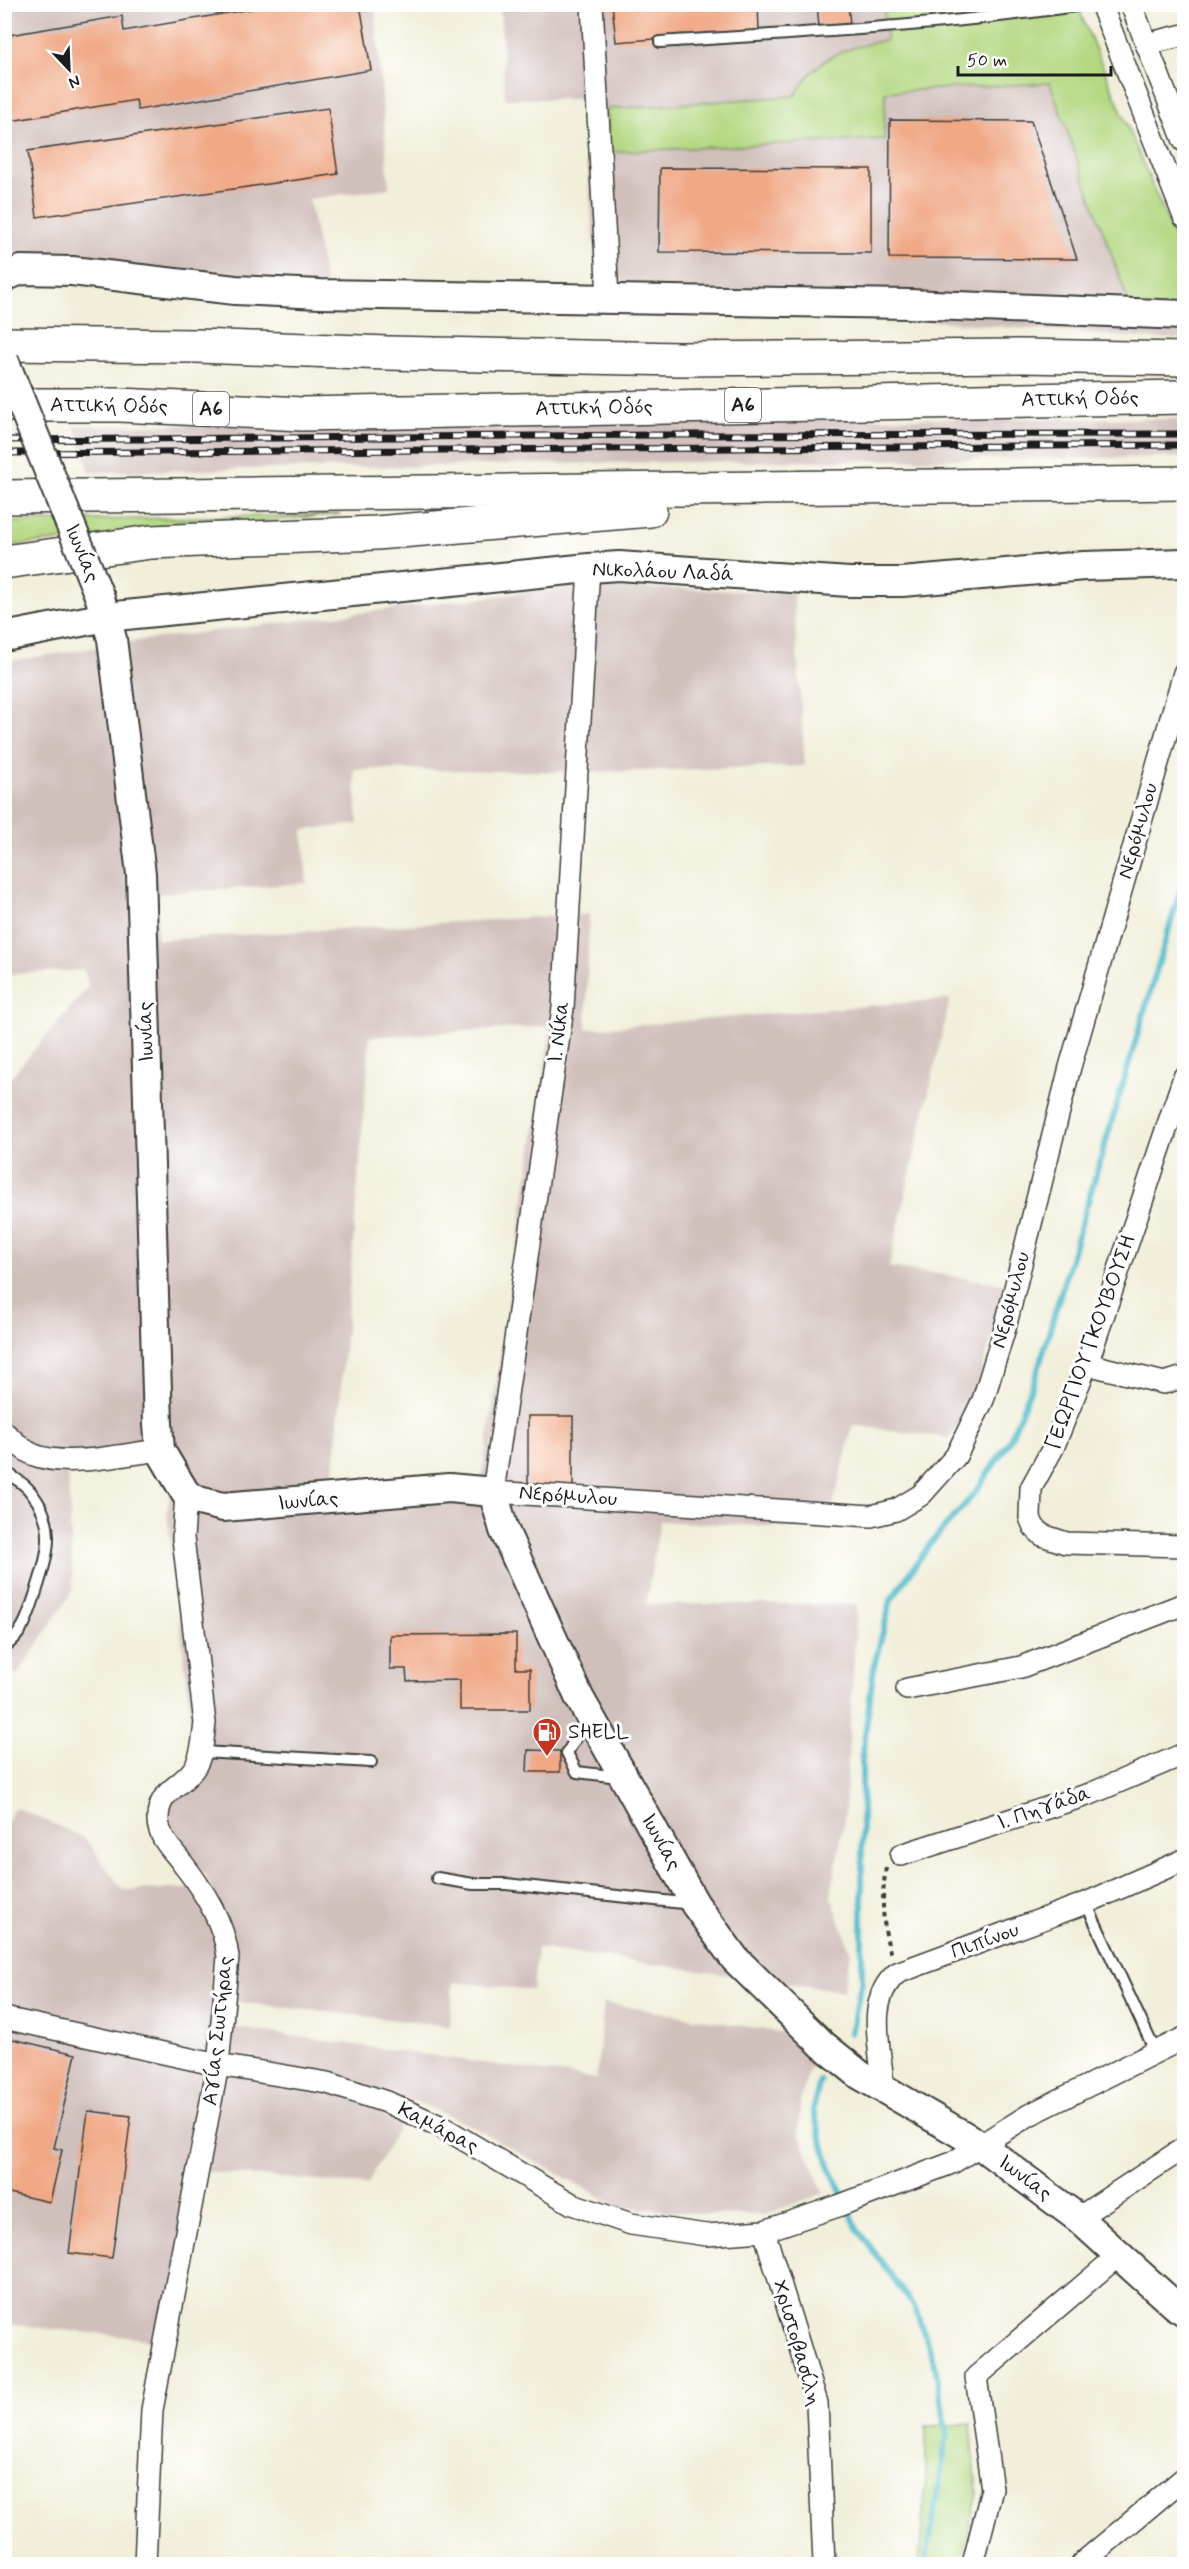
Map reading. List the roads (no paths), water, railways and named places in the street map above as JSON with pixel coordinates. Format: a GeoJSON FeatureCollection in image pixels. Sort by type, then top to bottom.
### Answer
{"type":"FeatureCollection","features":[{"type":"Feature","properties":{"kind":"highway"},"geometry":{"type":"LineString","coordinates":[[4,344],[197,346],[388,353],[679,359],[1022,356],[1185,359]]}},
{"type":"Feature","properties":{"kind":"highway"},"geometry":{"type":"LineString","coordinates":[[4,383],[120,405]]}},
{"type":"Feature","properties":{"kind":"highway","name":"Αττική Οδός"},"geometry":{"type":"LineString","coordinates":[[4,405],[120,405],[302,414],[1185,397]]}},
{"type":"Feature","properties":{"kind":"highway"},"geometry":{"type":"LineString","coordinates":[[4,497],[783,490],[1185,483]]}},
{"type":"Feature","properties":{"kind":"highway"},"geometry":{"type":"LineString","coordinates":[[4,562],[151,542],[376,533],[640,512],[783,490]]}},
{"type":"Feature","properties":{"kind":"main road"},"geometry":{"type":"LineString","coordinates":[[4,277],[21,270],[72,271],[235,290],[320,294],[909,304],[1172,315]]}},
{"type":"Feature","properties":{"kind":"main road","name":"Ιωνίας"},"geometry":{"type":"LineString","coordinates":[[4,360],[103,607],[112,639],[141,873],[160,1450],[186,1494],[211,1504],[238,1507],[449,1488],[494,1492],[504,1530],[589,1715],[695,1904],[735,1959],[823,2044],[872,2082],[980,2145],[1078,2218],[1181,2304]]}},
{"type":"Feature","properties":{"kind":"main road","name":"Νικολάου Λαδά"},"geometry":{"type":"LineString","coordinates":[[4,636],[103,607],[619,566],[849,582],[902,582],[1084,566],[1185,562]]}},
{"type":"Feature","properties":{"kind":"street"},"geometry":{"type":"LineString","coordinates":[[592,4],[608,298]]}},
{"type":"Feature","properties":{"kind":"street"},"geometry":{"type":"LineString","coordinates":[[1101,4],[1185,217]]}},
{"type":"Feature","properties":{"kind":"street"},"geometry":{"type":"LineString","coordinates":[[1131,4],[1185,141]]}},
{"type":"Feature","properties":{"kind":"street"},"geometry":{"type":"LineString","coordinates":[[1146,44],[1185,35]]}},
{"type":"Feature","properties":{"kind":"street"},"geometry":{"type":"LineString","coordinates":[[1172,315],[1185,300]]}},
{"type":"Feature","properties":{"kind":"street","name":"Ι. Νίκα"},"geometry":{"type":"LineString","coordinates":[[494,1492],[563,1008],[589,568]]}},
{"type":"Feature","properties":{"kind":"street","name":"Νερόμυλου"},"geometry":{"type":"LineString","coordinates":[[494,1492],[871,1516],[896,1510],[921,1495],[956,1456],[983,1400],[1005,1328],[1070,1067],[1185,673]]}},
{"type":"Feature","properties":{"kind":"street","name":"ΓΕΩΡΓΙΟΥ ΓΚΟΥΒΟΥΣΗ"},"geometry":{"type":"LineString","coordinates":[[1185,1077],[1088,1364],[1053,1448],[1031,1488],[1030,1518],[1034,1527],[1042,1535],[1066,1543],[1185,1546]]}},
{"type":"Feature","properties":{"kind":"street"},"geometry":{"type":"LineString","coordinates":[[1088,1364],[1164,1383],[1185,1377]]}},
{"type":"Feature","properties":{"kind":"street"},"geometry":{"type":"LineString","coordinates":[[4,1432],[33,1455],[54,1459],[72,1460],[160,1450]]}},
{"type":"Feature","properties":{"kind":"street","name":"Αγίας Σωτήρας"},"geometry":{"type":"LineString","coordinates":[[145,2565],[152,2410],[218,2065],[228,1957],[226,1940],[218,1920],[200,1889],[161,1836],[158,1821],[161,1805],[167,1792],[195,1768],[202,1752],[205,1723],[183,1538],[186,1494]]}},
{"type":"Feature","properties":{"kind":"street"},"geometry":{"type":"LineString","coordinates":[[907,1689],[1022,1667],[1185,1604]]}},
{"type":"Feature","properties":{"kind":"street","name":"Ι. Πηγάδα"},"geometry":{"type":"LineString","coordinates":[[901,1856],[1090,1794],[1185,1754]]}},
{"type":"Feature","properties":{"kind":"street","name":"Πιπίνου"},"geometry":{"type":"LineString","coordinates":[[872,2082],[879,1998],[885,1983],[897,1973],[1086,1903],[1185,1860]]}},
{"type":"Feature","properties":{"kind":"street","name":"Καμάρας"},"geometry":{"type":"LineString","coordinates":[[4,2018],[218,2065],[328,2083],[389,2103],[444,2128],[572,2204],[631,2224],[706,2235],[764,2231],[848,2203],[951,2163],[1029,2115],[1185,2038]]}},
{"type":"Feature","properties":{"kind":"street"},"geometry":{"type":"LineString","coordinates":[[1078,2218],[1185,2148]]}},
{"type":"Feature","properties":{"kind":"street","name":"Χριστοβασίλη"},"geometry":{"type":"LineString","coordinates":[[764,2231],[817,2403],[824,2565]]}},
{"type":"Feature","properties":{"kind":"street"},"geometry":{"type":"LineString","coordinates":[[973,2565],[992,2489],[976,2377],[1120,2254]]}},
{"type":"Feature","properties":{"kind":"street"},"geometry":{"type":"LineString","coordinates":[[1095,2560],[1185,2478]]}},
{"type":"Feature","properties":{"kind":"lane"},"geometry":{"type":"LineString","coordinates":[[660,42],[863,29],[1009,15],[1088,4]]}},
{"type":"Feature","properties":{"kind":"lane"},"geometry":{"type":"LineString","coordinates":[[4,1471],[30,1489],[43,1511],[49,1530],[48,1556],[27,1623],[4,1647]]}},
{"type":"Feature","properties":{"kind":"lane"},"geometry":{"type":"LineString","coordinates":[[589,1715],[567,1753],[577,1772],[624,1778]]}},
{"type":"Feature","properties":{"kind":"lane"},"geometry":{"type":"LineString","coordinates":[[202,1752],[371,1762]]}},
{"type":"Feature","properties":{"kind":"lane"},"geometry":{"type":"LineString","coordinates":[[437,1878],[473,1884],[506,1884],[695,1904]]}},
{"type":"Feature","properties":{"kind":"lane"},"geometry":{"type":"LineString","coordinates":[[1086,1903],[1156,2053]]}},
{"type":"Feature","properties":{"kind":"waterway"},"geometry":{"type":"LineString","coordinates":[[851,2033],[862,1980],[862,1758],[874,1666],[891,1600],[930,1544],[974,1494],[1009,1442],[1037,1373],[1184,878]]}},
{"type":"Feature","properties":{"kind":"waterway"},"geometry":{"type":"LineString","coordinates":[[820,2080],[813,2110],[829,2166],[858,2230],[915,2308],[935,2364],[947,2436],[926,2564]]}},
{"type":"Feature","properties":{"kind":"railway"},"geometry":{"type":"LineString","coordinates":[[4,440],[1184,434]]}},
{"type":"Feature","properties":{"kind":"railway"},"geometry":{"type":"LineString","coordinates":[[4,453],[1184,445]]}},
{"type":"Feature","properties":{"kind":"place","name":"SHELL"},"geometry":{"type":"Point","coordinates":[547,1758]}}]}
